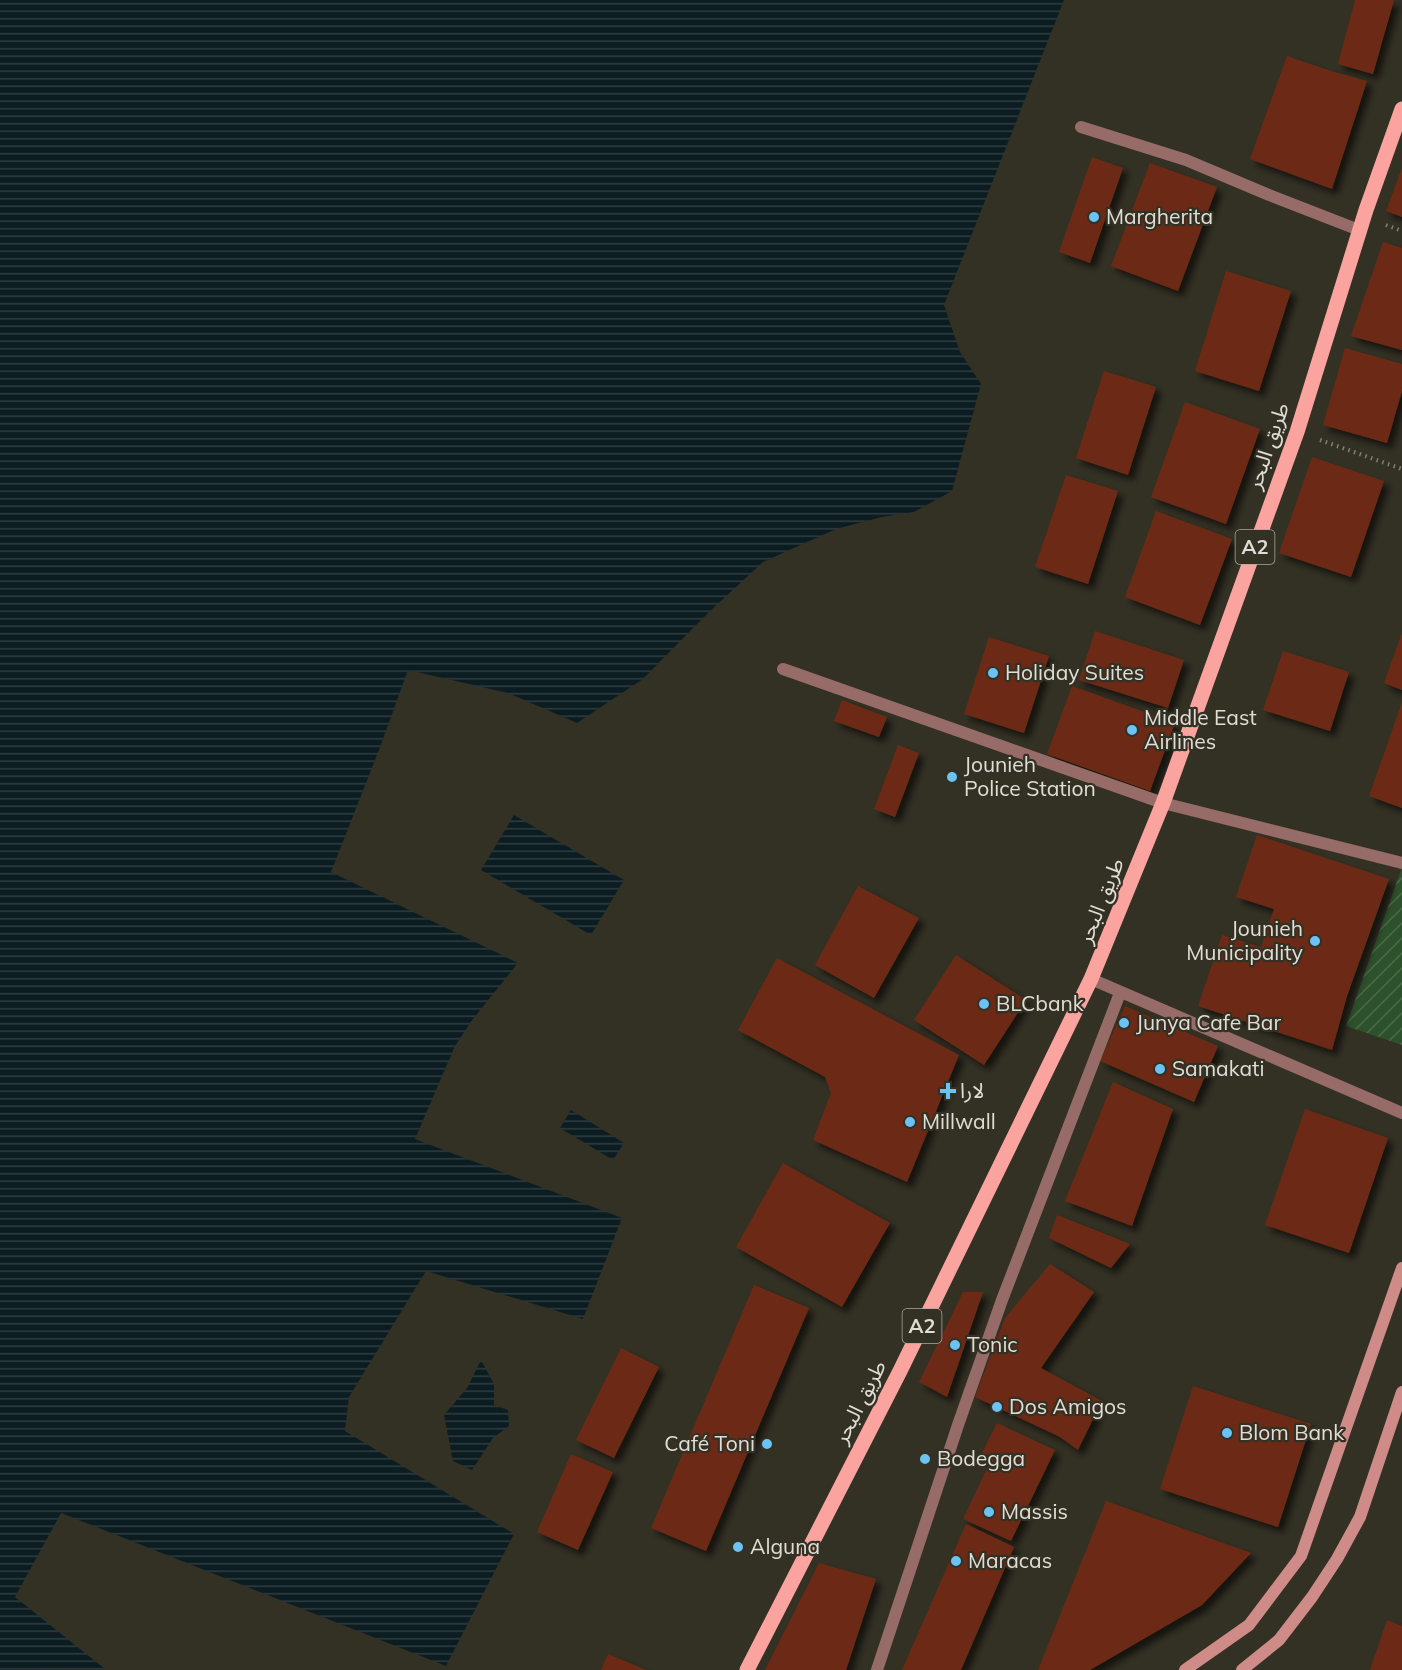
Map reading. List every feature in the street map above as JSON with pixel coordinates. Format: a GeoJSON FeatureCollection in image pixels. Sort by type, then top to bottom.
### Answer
{"type":"FeatureCollection","features":[{"type":"Feature","properties":{"kind":"main road","name":"طريق البحر"},"geometry":{"type":"LineString","coordinates":[[747,1670],[900,1371],[1091,979],[1163,803],[1297,432],[1359,230],[1402,109]]}},
{"type":"Feature","properties":{"kind":"main road"},"geometry":{"type":"LineString","coordinates":[[1185,1670],[1249,1625],[1301,1556],[1402,1268]]}},
{"type":"Feature","properties":{"kind":"main road"},"geometry":{"type":"LineString","coordinates":[[1242,1670],[1279,1640],[1337,1559],[1360,1517],[1402,1392]]}},
{"type":"Feature","properties":{"kind":"street"},"geometry":{"type":"LineString","coordinates":[[1081,127],[1186,160],[1359,230]]}},
{"type":"Feature","properties":{"kind":"street"},"geometry":{"type":"LineString","coordinates":[[783,669],[1163,803],[1402,863]]}},
{"type":"Feature","properties":{"kind":"street"},"geometry":{"type":"LineString","coordinates":[[1091,979],[1402,1113]]}},
{"type":"Feature","properties":{"kind":"street"},"geometry":{"type":"LineString","coordinates":[[877,1670],[994,1321],[1120,993]]}},
{"type":"Feature","properties":{"kind":"path"},"geometry":{"type":"LineString","coordinates":[[1297,432],[1402,469]]}},
{"type":"Feature","properties":{"kind":"green space"},"geometry":{"type":"Polygon","coordinates":[[[1402,867],[1402,1045],[1346,1026],[1402,867]]]}},
{"type":"Feature","properties":{"kind":"shaded area"},"geometry":{"type":"Polygon","coordinates":[[[0,0],[1064,0],[944,305],[960,352],[981,384],[952,491],[914,512],[882,517],[836,529],[763,562],[709,612],[643,679],[577,723],[508,693],[408,670],[331,872],[518,963],[473,1019],[455,1046],[415,1139],[622,1218],[583,1319],[426,1271],[349,1397],[345,1431],[514,1534],[446,1666],[61,1513],[15,1597],[105,1669],[0,1670],[0,0]]]}},
{"type":"Feature","properties":{"kind":"shaded area"},"geometry":{"type":"Polygon","coordinates":[[[514,815],[624,880],[591,935],[481,870],[514,815]]]}},
{"type":"Feature","properties":{"kind":"shaded area"},"geometry":{"type":"Polygon","coordinates":[[[571,1110],[624,1143],[613,1160],[560,1128],[571,1110]]]}},
{"type":"Feature","properties":{"kind":"shaded area"},"geometry":{"type":"Polygon","coordinates":[[[481,1360],[494,1384],[494,1405],[508,1410],[509,1426],[493,1438],[472,1470],[453,1461],[444,1415],[467,1388],[481,1360]]]}},
{"type":"Feature","properties":{"kind":"building"},"geometry":{"type":"Polygon","coordinates":[[[1355,0],[1394,0],[1373,74],[1338,64],[1355,0]]]}},
{"type":"Feature","properties":{"kind":"building"},"geometry":{"type":"Polygon","coordinates":[[[1287,56],[1367,81],[1332,189],[1250,159],[1287,56]]]}},
{"type":"Feature","properties":{"kind":"building"},"geometry":{"type":"Polygon","coordinates":[[[1092,157],[1123,168],[1090,263],[1059,252],[1092,157]]]}},
{"type":"Feature","properties":{"kind":"building"},"geometry":{"type":"Polygon","coordinates":[[[1150,163],[1217,187],[1178,291],[1111,266],[1150,163]]]}},
{"type":"Feature","properties":{"kind":"building"},"geometry":{"type":"Polygon","coordinates":[[[1402,168],[1402,217],[1386,211],[1402,168]]]}},
{"type":"Feature","properties":{"kind":"building"},"geometry":{"type":"Polygon","coordinates":[[[1383,242],[1402,248],[1402,350],[1351,336],[1383,242]]]}},
{"type":"Feature","properties":{"kind":"building"},"geometry":{"type":"Polygon","coordinates":[[[1226,271],[1291,291],[1259,391],[1195,371],[1226,271]]]}},
{"type":"Feature","properties":{"kind":"building"},"geometry":{"type":"Polygon","coordinates":[[[1345,348],[1402,364],[1402,391],[1387,443],[1323,425],[1345,348]]]}},
{"type":"Feature","properties":{"kind":"building"},"geometry":{"type":"Polygon","coordinates":[[[1104,371],[1156,387],[1128,475],[1076,458],[1104,371]]]}},
{"type":"Feature","properties":{"kind":"building"},"geometry":{"type":"Polygon","coordinates":[[[1185,402],[1260,429],[1226,524],[1151,497],[1185,402]]]}},
{"type":"Feature","properties":{"kind":"building"},"geometry":{"type":"Polygon","coordinates":[[[1312,457],[1384,481],[1351,577],[1279,553],[1312,457]]]}},
{"type":"Feature","properties":{"kind":"building"},"geometry":{"type":"Polygon","coordinates":[[[1066,475],[1118,491],[1088,584],[1035,567],[1066,475]]]}},
{"type":"Feature","properties":{"kind":"building"},"geometry":{"type":"Polygon","coordinates":[[[1156,511],[1232,539],[1200,625],[1125,597],[1156,511]]]}},
{"type":"Feature","properties":{"kind":"building"},"geometry":{"type":"Polygon","coordinates":[[[1095,631],[1184,660],[1168,708],[1079,680],[1095,631]]]}},
{"type":"Feature","properties":{"kind":"building"},"geometry":{"type":"Polygon","coordinates":[[[1402,633],[1402,690],[1384,683],[1402,633]]]}},
{"type":"Feature","properties":{"kind":"building"},"geometry":{"type":"Polygon","coordinates":[[[989,637],[1049,656],[1024,733],[964,714],[989,637]]]}},
{"type":"Feature","properties":{"kind":"building"},"geometry":{"type":"Polygon","coordinates":[[[1283,651],[1349,672],[1330,731],[1263,710],[1283,651]]]}},
{"type":"Feature","properties":{"kind":"building"},"geometry":{"type":"Polygon","coordinates":[[[1072,686],[1175,723],[1150,791],[1047,754],[1072,686]]]}},
{"type":"Feature","properties":{"kind":"building"},"geometry":{"type":"Polygon","coordinates":[[[842,700],[887,717],[879,737],[834,721],[842,700]]]}},
{"type":"Feature","properties":{"kind":"building"},"geometry":{"type":"Polygon","coordinates":[[[1402,702],[1402,808],[1369,796],[1402,702]]]}},
{"type":"Feature","properties":{"kind":"building"},"geometry":{"type":"Polygon","coordinates":[[[898,745],[919,753],[895,817],[874,809],[898,745]]]}},
{"type":"Feature","properties":{"kind":"building","name":"Jounieh Municipality"},"geometry":{"type":"Polygon","coordinates":[[[1257,835],[1389,879],[1347,996],[1332,1050],[1198,1006],[1222,935],[1261,947],[1274,909],[1236,897],[1257,835]]]}},
{"type":"Feature","properties":{"kind":"building"},"geometry":{"type":"Polygon","coordinates":[[[858,886],[919,918],[874,998],[815,965],[858,886]]]}},
{"type":"Feature","properties":{"kind":"building"},"geometry":{"type":"Polygon","coordinates":[[[956,955],[1026,1000],[984,1065],[914,1020],[956,955]]]}},
{"type":"Feature","properties":{"kind":"building"},"geometry":{"type":"Polygon","coordinates":[[[777,958],[959,1055],[907,1182],[813,1140],[831,1093],[825,1077],[738,1030],[777,958]]]}},
{"type":"Feature","properties":{"kind":"building"},"geometry":{"type":"Polygon","coordinates":[[[1125,1006],[1218,1046],[1194,1102],[1100,1061],[1125,1006]]]}},
{"type":"Feature","properties":{"kind":"building"},"geometry":{"type":"Polygon","coordinates":[[[1113,1082],[1173,1109],[1132,1226],[1065,1201],[1113,1082]]]}},
{"type":"Feature","properties":{"kind":"building"},"geometry":{"type":"Polygon","coordinates":[[[1305,1109],[1388,1138],[1349,1253],[1265,1225],[1305,1109]]]}},
{"type":"Feature","properties":{"kind":"building"},"geometry":{"type":"Polygon","coordinates":[[[783,1163],[890,1223],[842,1307],[736,1247],[783,1163]]]}},
{"type":"Feature","properties":{"kind":"building"},"geometry":{"type":"Polygon","coordinates":[[[1057,1215],[1130,1244],[1111,1268],[1049,1238],[1057,1215]]]}},
{"type":"Feature","properties":{"kind":"building"},"geometry":{"type":"Polygon","coordinates":[[[1050,1264],[1094,1292],[1041,1368],[1102,1401],[1078,1450],[1060,1437],[975,1397],[1005,1318],[1050,1264]]]}},
{"type":"Feature","properties":{"kind":"building"},"geometry":{"type":"Polygon","coordinates":[[[754,1285],[809,1308],[706,1551],[651,1528],[754,1285]]]}},
{"type":"Feature","properties":{"kind":"building"},"geometry":{"type":"Polygon","coordinates":[[[963,1292],[983,1292],[947,1397],[919,1382],[963,1292]]]}},
{"type":"Feature","properties":{"kind":"building"},"geometry":{"type":"Polygon","coordinates":[[[621,1348],[659,1367],[614,1458],[576,1440],[621,1348]]]}},
{"type":"Feature","properties":{"kind":"building"},"geometry":{"type":"Polygon","coordinates":[[[1193,1386],[1311,1424],[1278,1527],[1160,1489],[1193,1386]]]}},
{"type":"Feature","properties":{"kind":"building"},"geometry":{"type":"Polygon","coordinates":[[[997,1423],[1055,1450],[1011,1541],[963,1519],[992,1458],[982,1453],[997,1423]]]}},
{"type":"Feature","properties":{"kind":"building"},"geometry":{"type":"Polygon","coordinates":[[[571,1454],[613,1472],[578,1550],[537,1532],[571,1454]]]}},
{"type":"Feature","properties":{"kind":"building"},"geometry":{"type":"Polygon","coordinates":[[[1106,1501],[1251,1553],[1202,1605],[1090,1670],[1038,1670],[1106,1501]]]}},
{"type":"Feature","properties":{"kind":"building"},"geometry":{"type":"Polygon","coordinates":[[[966,1524],[1014,1547],[961,1670],[902,1670],[966,1524]]]}},
{"type":"Feature","properties":{"kind":"building"},"geometry":{"type":"Polygon","coordinates":[[[819,1563],[876,1579],[846,1670],[765,1670],[819,1563]]]}},
{"type":"Feature","properties":{"kind":"building"},"geometry":{"type":"Polygon","coordinates":[[[1387,1620],[1402,1626],[1402,1670],[1370,1670],[1387,1620]]]}},
{"type":"Feature","properties":{"kind":"building"},"geometry":{"type":"Polygon","coordinates":[[[608,1654],[646,1670],[601,1670],[608,1654]]]}},
{"type":"Feature","properties":{"kind":"place","name":"Margherita"},"geometry":{"type":"Point","coordinates":[1094,217]}},
{"type":"Feature","properties":{"kind":"place","name":"Holiday Suites"},"geometry":{"type":"Point","coordinates":[993,673]}},
{"type":"Feature","properties":{"kind":"place","name":"Middle East Airlines"},"geometry":{"type":"Point","coordinates":[1132,730]}},
{"type":"Feature","properties":{"kind":"place","name":"Jounieh Police Station"},"geometry":{"type":"Point","coordinates":[952,777]}},
{"type":"Feature","properties":{"kind":"place","name":"Jounieh Municipality"},"geometry":{"type":"Point","coordinates":[1315,941]}},
{"type":"Feature","properties":{"kind":"place","name":"BLCbank"},"geometry":{"type":"Point","coordinates":[984,1004]}},
{"type":"Feature","properties":{"kind":"place","name":"Junya Cafe Bar"},"geometry":{"type":"Point","coordinates":[1124,1023]}},
{"type":"Feature","properties":{"kind":"place","name":"Samakati"},"geometry":{"type":"Point","coordinates":[1160,1069]}},
{"type":"Feature","properties":{"kind":"place","name":"لارا"},"geometry":{"type":"Point","coordinates":[948,1091]}},
{"type":"Feature","properties":{"kind":"place","name":"Millwall"},"geometry":{"type":"Point","coordinates":[910,1122]}},
{"type":"Feature","properties":{"kind":"place","name":"Tonic"},"geometry":{"type":"Point","coordinates":[955,1345]}},
{"type":"Feature","properties":{"kind":"place","name":"Dos Amigos"},"geometry":{"type":"Point","coordinates":[997,1407]}},
{"type":"Feature","properties":{"kind":"place","name":"Blom Bank"},"geometry":{"type":"Point","coordinates":[1227,1433]}},
{"type":"Feature","properties":{"kind":"place","name":"Café Toni"},"geometry":{"type":"Point","coordinates":[767,1444]}},
{"type":"Feature","properties":{"kind":"place","name":"Bodegga"},"geometry":{"type":"Point","coordinates":[925,1459]}},
{"type":"Feature","properties":{"kind":"place","name":"Massis"},"geometry":{"type":"Point","coordinates":[989,1512]}},
{"type":"Feature","properties":{"kind":"place","name":"Alguna"},"geometry":{"type":"Point","coordinates":[738,1547]}},
{"type":"Feature","properties":{"kind":"place","name":"Maracas"},"geometry":{"type":"Point","coordinates":[956,1561]}}]}
